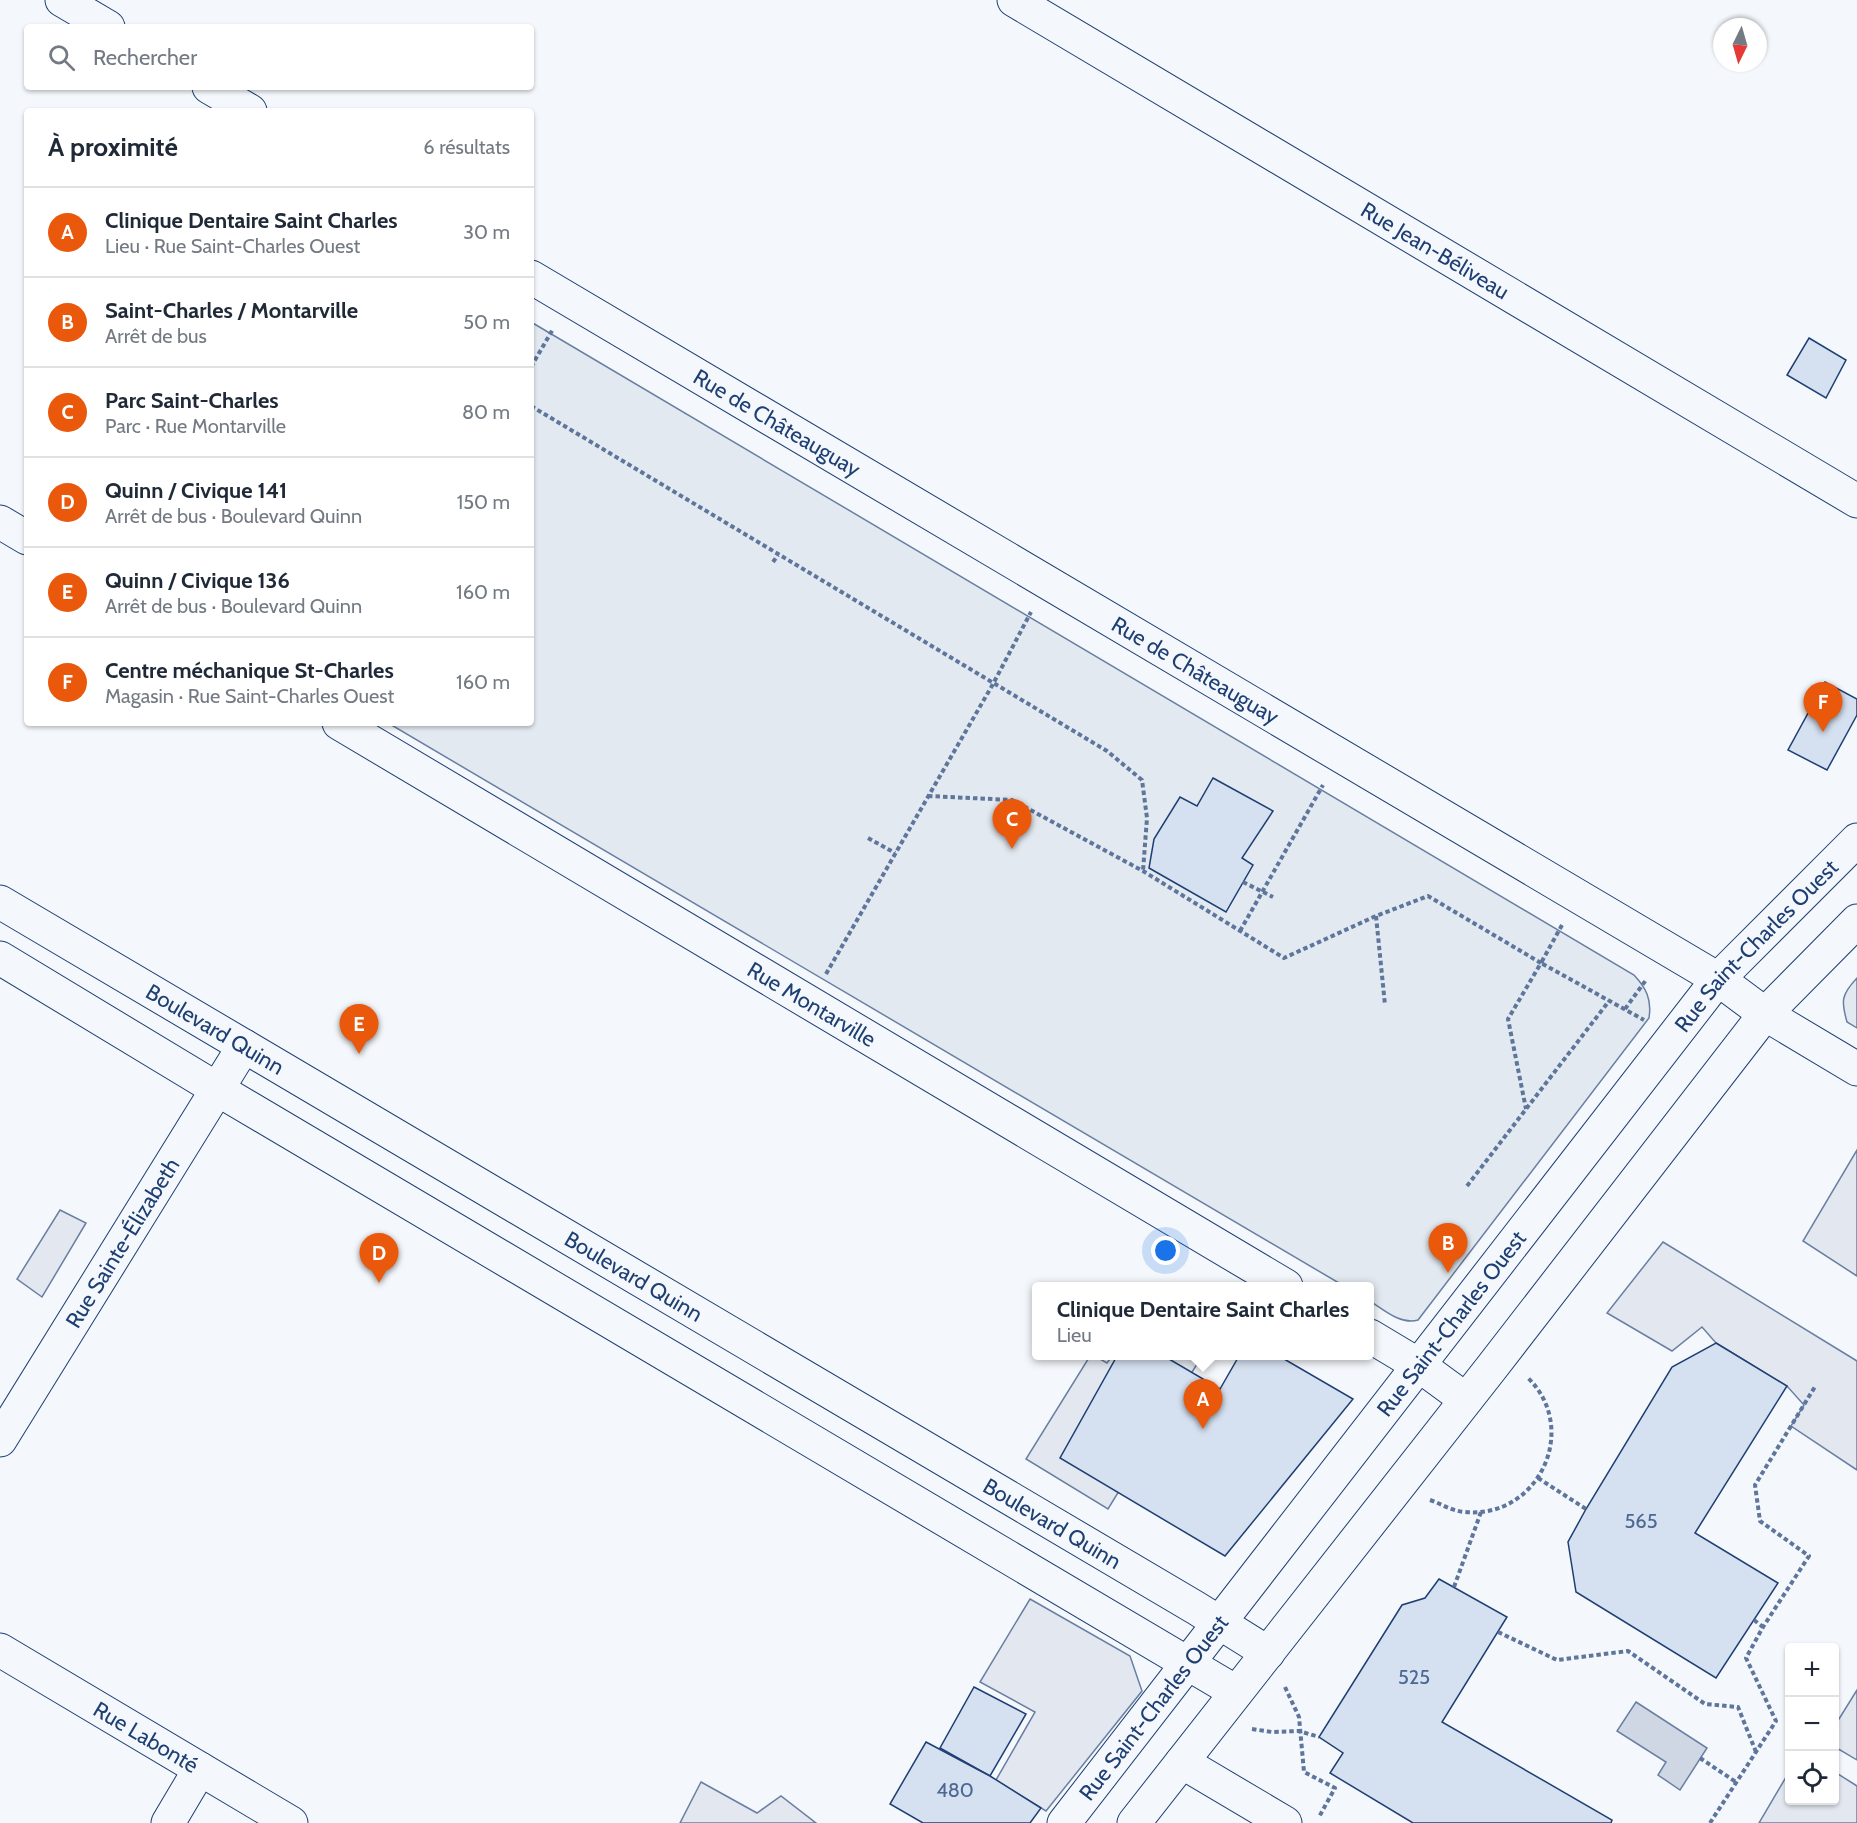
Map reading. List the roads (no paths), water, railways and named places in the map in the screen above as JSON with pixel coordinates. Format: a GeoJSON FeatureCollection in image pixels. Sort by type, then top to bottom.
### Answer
{"type":"FeatureCollection","features":[{"type":"Feature","properties":{"kind":"street"},"geometry":{"type":"LineString","coordinates":[[62,0],[103,24]]}},
{"type":"Feature","properties":{"kind":"street","name":"Rue Jean-Béliveau"},"geometry":{"type":"LineString","coordinates":[[1014,0],[1857,501]]}},
{"type":"Feature","properties":{"kind":"street"},"geometry":{"type":"LineString","coordinates":[[214,90],[245,108]]}},
{"type":"Feature","properties":{"kind":"street","name":"Rue de Châteauguay"},"geometry":{"type":"LineString","coordinates":[[534,279],[1718,979],[1765,1014],[1857,1069]]}},
{"type":"Feature","properties":{"kind":"street"},"geometry":{"type":"LineString","coordinates":[[0,522],[24,536]]}},
{"type":"Feature","properties":{"kind":"street","name":"Rue Montarville"},"geometry":{"type":"LineString","coordinates":[[344,726],[1278,1282]]}},
{"type":"Feature","properties":{"kind":"street","name":"Rue Saint-Charles Ouest"},"geometry":{"type":"LineString","coordinates":[[1064,1823],[1718,979],[1857,840]]}},
{"type":"Feature","properties":{"kind":"street","name":"Boulevard Quinn"},"geometry":{"type":"LineString","coordinates":[[0,902],[1221,1623],[1275,1666]]}},
{"type":"Feature","properties":{"kind":"street"},"geometry":{"type":"LineString","coordinates":[[1134,1823],[1236,1692],[1275,1666],[1465,1399],[1765,1014],[1857,921]]}},
{"type":"Feature","properties":{"kind":"street"},"geometry":{"type":"LineString","coordinates":[[0,958],[217,1089],[1236,1692]]}},
{"type":"Feature","properties":{"kind":"street","name":"Rue Sainte-Élizabeth"},"geometry":{"type":"LineString","coordinates":[[0,1440],[244,1046]]}},
{"type":"Feature","properties":{"kind":"street"},"geometry":{"type":"LineString","coordinates":[[1374,1338],[1420,1366],[1465,1399]]}},
{"type":"Feature","properties":{"kind":"street","name":"Rue Labonté"},"geometry":{"type":"LineString","coordinates":[[0,1650],[291,1823]]}},
{"type":"Feature","properties":{"kind":"street"},"geometry":{"type":"LineString","coordinates":[[1182,1762],[1285,1823]]}},
{"type":"Feature","properties":{"kind":"street"},"geometry":{"type":"LineString","coordinates":[[168,1823],[200,1769]]}},
{"type":"Feature","properties":{"kind":"place","name":"Centre méchanique St-Charles"},"geometry":{"type":"Point","coordinates":[1823,732]}},
{"type":"Feature","properties":{"kind":"place","name":"Parc Saint-Charles"},"geometry":{"type":"Point","coordinates":[1012,849]}},
{"type":"Feature","properties":{"kind":"place","name":"Quinn / Civique 136"},"geometry":{"type":"Point","coordinates":[359,1054]}},
{"type":"Feature","properties":{"kind":"place","name":"Saint-Charles / Montarville"},"geometry":{"type":"Point","coordinates":[1448,1273]}},
{"type":"Feature","properties":{"kind":"place","name":"Quinn / Civique 141"},"geometry":{"type":"Point","coordinates":[379,1283]}},
{"type":"Feature","properties":{"kind":"place","name":"Clinique Dentaire Saint Charles"},"geometry":{"type":"Point","coordinates":[1203,1429]}}]}
